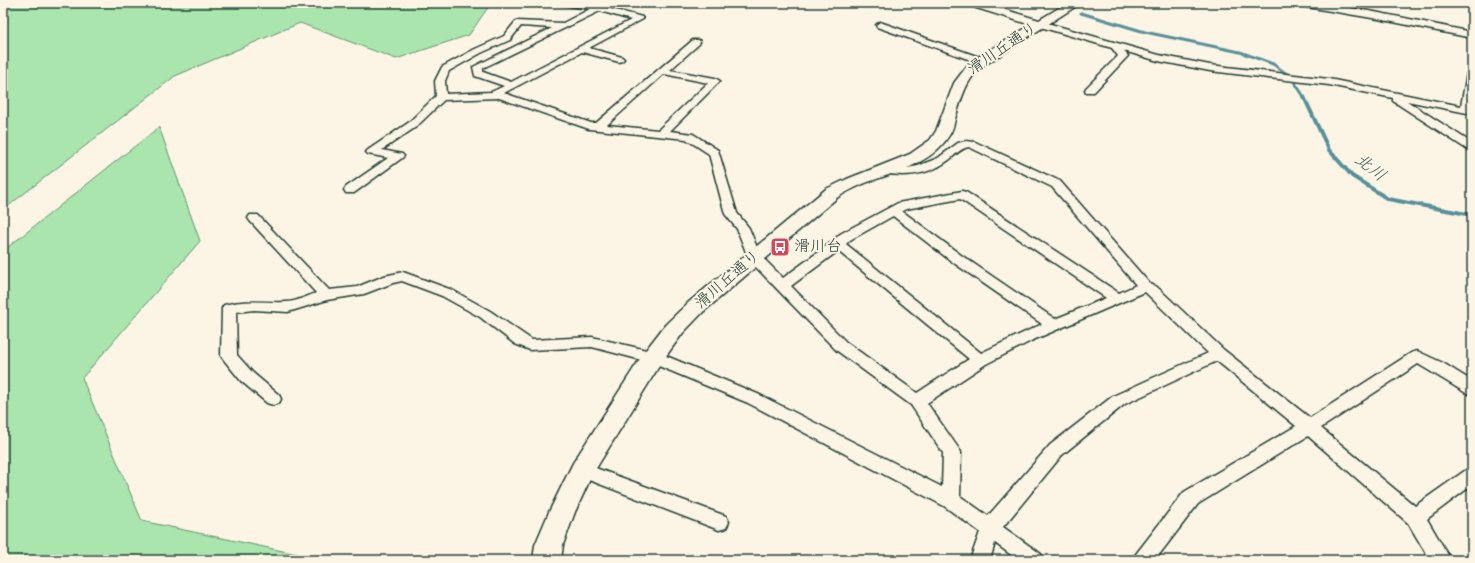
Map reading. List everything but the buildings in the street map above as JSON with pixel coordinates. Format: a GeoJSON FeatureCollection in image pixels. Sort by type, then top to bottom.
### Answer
{"type":"FeatureCollection","features":[{"type":"Feature","properties":{"kind":"street"},"geometry":{"type":"LineString","coordinates":[[494,95],[639,19],[599,8],[564,3]]}},
{"type":"Feature","properties":{"kind":"street"},"geometry":{"type":"LineString","coordinates":[[971,3],[1116,47],[1158,58],[1210,68],[1329,82],[1469,111],[1472,73]]}},
{"type":"Feature","properties":{"kind":"street","name":"滑川丘通り"},"geometry":{"type":"LineString","coordinates":[[547,560],[550,545],[562,512],[582,470],[653,357],[674,330],[696,307],[832,193],[856,181],[907,161],[924,152],[934,144],[943,132],[957,87],[962,77],[975,65],[1075,3]]}},
{"type":"Feature","properties":{"kind":"street"},"geometry":{"type":"LineString","coordinates":[[1295,3],[1378,16],[1472,35]]}},
{"type":"Feature","properties":{"kind":"street"},"geometry":{"type":"LineString","coordinates":[[512,85],[478,74],[478,67],[599,8]]}},
{"type":"Feature","properties":{"kind":"street"},"geometry":{"type":"LineString","coordinates":[[441,97],[440,81],[446,69],[507,38],[519,24],[564,26]]}},
{"type":"Feature","properties":{"kind":"street"},"geometry":{"type":"LineString","coordinates":[[880,25],[982,61]]}},
{"type":"Feature","properties":{"kind":"street"},"geometry":{"type":"LineString","coordinates":[[601,124],[696,42]]}},
{"type":"Feature","properties":{"kind":"street"},"geometry":{"type":"LineString","coordinates":[[1090,90],[1123,56],[1116,47]]}},
{"type":"Feature","properties":{"kind":"street"},"geometry":{"type":"LineString","coordinates":[[581,49],[619,59]]}},
{"type":"Feature","properties":{"kind":"street"},"geometry":{"type":"LineString","coordinates":[[661,133],[715,81],[662,71]]}},
{"type":"Feature","properties":{"kind":"street"},"geometry":{"type":"LineString","coordinates":[[350,190],[398,156],[372,152],[412,125],[441,97],[500,95],[588,126],[689,136],[714,152],[730,214],[742,228],[754,257],[841,346],[917,401],[952,452],[951,500]]}},
{"type":"Feature","properties":{"kind":"street"},"geometry":{"type":"LineString","coordinates":[[1392,95],[1472,148]]}},
{"type":"Feature","properties":{"kind":"street"},"geometry":{"type":"LineString","coordinates":[[885,170],[898,173],[912,172],[942,160],[962,144],[970,144],[1056,184],[1145,287],[1152,290],[1218,354],[1309,427],[1415,517],[1441,560]]}},
{"type":"Feature","properties":{"kind":"street"},"geometry":{"type":"LineString","coordinates":[[782,286],[845,238],[902,206],[962,195],[1117,298]]}},
{"type":"Feature","properties":{"kind":"street"},"geometry":{"type":"LineString","coordinates":[[894,211],[956,258],[1054,325]]}},
{"type":"Feature","properties":{"kind":"street"},"geometry":{"type":"LineString","coordinates":[[254,218],[326,295]]}},
{"type":"Feature","properties":{"kind":"street"},"geometry":{"type":"LineString","coordinates":[[838,244],[980,360]]}},
{"type":"Feature","properties":{"kind":"street"},"geometry":{"type":"LineString","coordinates":[[273,399],[247,377],[229,356],[229,308],[254,305],[288,307],[326,295],[359,291],[389,279],[403,276],[447,293],[485,314],[520,340],[530,345],[592,342],[653,357],[754,398],[951,500],[991,527],[1034,560]]}},
{"type":"Feature","properties":{"kind":"street"},"geometry":{"type":"LineString","coordinates":[[917,401],[980,360],[1054,325],[1145,287]]}},
{"type":"Feature","properties":{"kind":"street"},"geometry":{"type":"LineString","coordinates":[[980,560],[991,527],[1056,450],[1119,400],[1218,354]]}},
{"type":"Feature","properties":{"kind":"street"},"geometry":{"type":"LineString","coordinates":[[1143,560],[1191,498],[1309,427],[1417,357],[1437,367],[1472,389]]}},
{"type":"Feature","properties":{"kind":"street"},"geometry":{"type":"LineString","coordinates":[[582,470],[719,522]]}},
{"type":"Feature","properties":{"kind":"street"},"geometry":{"type":"LineString","coordinates":[[1415,517],[1472,475]]}},
{"type":"Feature","properties":{"kind":"green space"},"geometry":{"type":"Polygon","coordinates":[[[3,3],[491,3],[469,35],[396,59],[300,23],[175,76],[3,210],[3,3]]]}},
{"type":"Feature","properties":{"kind":"green space"},"geometry":{"type":"Polygon","coordinates":[[[159,127],[200,241],[82,378],[142,521],[325,560],[3,560],[3,251],[159,127]]]}},
{"type":"Feature","properties":{"kind":"waterway","name":"北川"},"geometry":{"type":"LineString","coordinates":[[1081,13],[1145,32],[1240,52],[1273,64],[1291,77]]}},
{"type":"Feature","properties":{"kind":"waterway","name":"北川"},"geometry":{"type":"LineString","coordinates":[[1295,83],[1305,98]]}},
{"type":"Feature","properties":{"kind":"waterway","name":"北川"},"geometry":{"type":"LineString","coordinates":[[1304,97],[1329,150],[1352,176],[1388,199],[1472,215]]}},
{"type":"Feature","properties":{"kind":"place","name":"滑川台"},"geometry":{"type":"Point","coordinates":[780,247]}}]}
